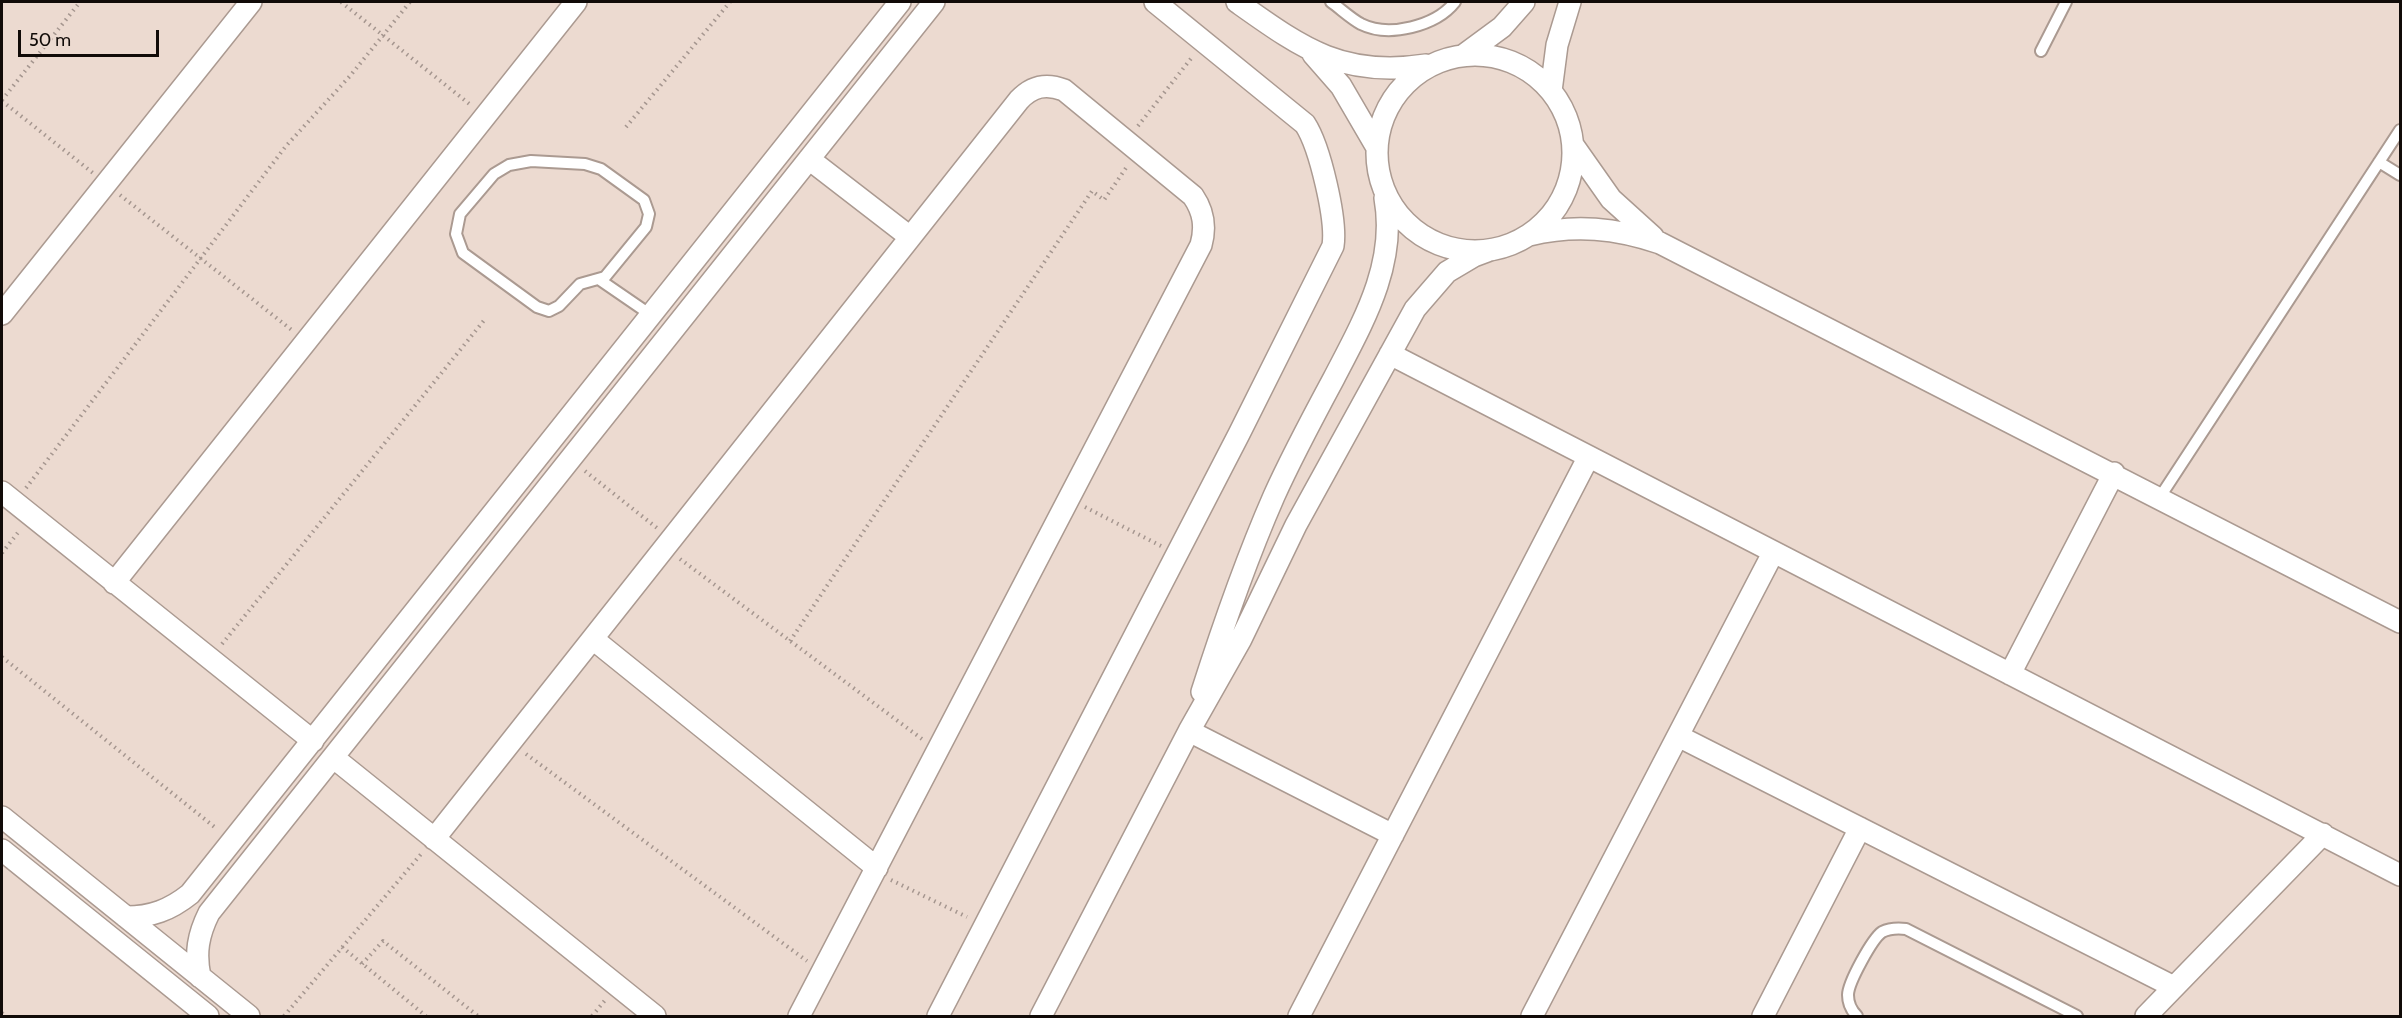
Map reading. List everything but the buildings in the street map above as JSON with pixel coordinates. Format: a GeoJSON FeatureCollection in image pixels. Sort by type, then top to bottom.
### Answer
{"type":"FeatureCollection","features":[{"type":"Feature","properties":{"kind":"street"},"geometry":{"type":"LineString","coordinates":[[2,314],[251,2]]}},
{"type":"Feature","properties":{"kind":"street"},"geometry":{"type":"LineString","coordinates":[[114,583],[576,2]]}},
{"type":"Feature","properties":{"kind":"street"},"geometry":{"type":"LineString","coordinates":[[126,917],[154,915],[166,910],[184,898],[199,883],[900,2]]}},
{"type":"Feature","properties":{"kind":"street"},"geometry":{"type":"LineString","coordinates":[[200,977],[197,957],[199,938],[203,925],[217,903],[934,2]]}},
{"type":"Feature","properties":{"kind":"street"},"geometry":{"type":"LineString","coordinates":[[938,1017],[1330,256],[1334,235],[1332,215],[1310,132],[1299,118],[1155,2]]}},
{"type":"Feature","properties":{"kind":"street"},"geometry":{"type":"LineString","coordinates":[[1237,2],[1311,52],[1341,86],[1376,146]]}},
{"type":"Feature","properties":{"kind":"street"},"geometry":{"type":"LineString","coordinates":[[1464,55],[1502,27],[1524,2]]}},
{"type":"Feature","properties":{"kind":"street"},"geometry":{"type":"LineString","coordinates":[[1551,91],[1557,45],[1570,2]]}},
{"type":"Feature","properties":{"kind":"street"},"geometry":{"type":"LineString","coordinates":[[1041,1017],[1189,731],[1225,670],[1296,525],[1415,309],[1435,283],[1460,263],[1490,250],[1510,245],[1529,235],[1549,218],[1564,196],[1572,171],[1573,145],[1566,117],[1551,91],[1533,74],[1512,62],[1488,56],[1464,55],[1431,65],[1382,68],[1358,65],[1311,52]]}},
{"type":"Feature","properties":{"kind":"street"},"geometry":{"type":"LineString","coordinates":[[1189,731],[1261,525],[1287,467],[1363,322],[1375,294],[1387,243],[1387,208],[1377,169],[1376,146],[1381,121],[1392,98],[1409,79],[1431,65]]}},
{"type":"Feature","properties":{"kind":"street"},"geometry":{"type":"LineString","coordinates":[[434,839],[1019,100],[1034,88],[1044,85],[1064,90],[1193,196],[1203,214],[1201,245],[799,1017]]}},
{"type":"Feature","properties":{"kind":"street"},"geometry":{"type":"LineString","coordinates":[[1573,145],[1611,199],[1660,243]]}},
{"type":"Feature","properties":{"kind":"street"},"geometry":{"type":"LineString","coordinates":[[809,159],[910,237]]}},
{"type":"Feature","properties":{"kind":"street"},"geometry":{"type":"LineString","coordinates":[[1383,192],[1397,214],[1416,232],[1438,244],[1464,251],[1490,250]]}},
{"type":"Feature","properties":{"kind":"street"},"geometry":{"type":"LineString","coordinates":[[1529,235],[1555,229],[1590,228],[1635,234],[1660,243],[2114,473],[2400,622]]}},
{"type":"Feature","properties":{"kind":"street"},"geometry":{"type":"LineString","coordinates":[[1390,354],[2400,875]]}},
{"type":"Feature","properties":{"kind":"street"},"geometry":{"type":"LineString","coordinates":[[1299,1017],[1588,458]]}},
{"type":"Feature","properties":{"kind":"street"},"geometry":{"type":"LineString","coordinates":[[2010,674],[2114,473]]}},
{"type":"Feature","properties":{"kind":"street"},"geometry":{"type":"LineString","coordinates":[[8,497],[313,741]]}},
{"type":"Feature","properties":{"kind":"street"},"geometry":{"type":"LineString","coordinates":[[1532,1017],[1773,553]]}},
{"type":"Feature","properties":{"kind":"street"},"geometry":{"type":"LineString","coordinates":[[593,639],[876,870]]}},
{"type":"Feature","properties":{"kind":"street"},"geometry":{"type":"LineString","coordinates":[[1189,731],[1393,835]]}},
{"type":"Feature","properties":{"kind":"street"},"geometry":{"type":"LineString","coordinates":[[1678,736],[2174,987]]}},
{"type":"Feature","properties":{"kind":"street"},"geometry":{"type":"LineString","coordinates":[[334,758],[656,1017]]}},
{"type":"Feature","properties":{"kind":"street"},"geometry":{"type":"LineString","coordinates":[[2,817],[249,1017]]}},
{"type":"Feature","properties":{"kind":"street"},"geometry":{"type":"LineString","coordinates":[[1763,1017],[1860,828]]}},
{"type":"Feature","properties":{"kind":"street"},"geometry":{"type":"LineString","coordinates":[[2146,1017],[2323,834]]}},
{"type":"Feature","properties":{"kind":"street"},"geometry":{"type":"LineString","coordinates":[[2,850],[208,1017]]}},
{"type":"Feature","properties":{"kind":"street"},"geometry":{"type":"LineString","coordinates":[[199,883],[202,898],[217,903]]}},
{"type":"Feature","properties":{"kind":"lane"},"geometry":{"type":"LineString","coordinates":[[1331,2],[1362,24],[1384,30],[1406,28],[1426,22],[1444,12],[1455,2]]}},
{"type":"Feature","properties":{"kind":"lane"},"geometry":{"type":"LineString","coordinates":[[2041,51],[2066,2]]}},
{"type":"Feature","properties":{"kind":"lane"},"geometry":{"type":"LineString","coordinates":[[2160,497],[2400,130]]}},
{"type":"Feature","properties":{"kind":"lane"},"geometry":{"type":"LineString","coordinates":[[600,280],[646,227],[649,214],[644,200],[601,169],[585,164],[531,161],[509,165],[494,174],[460,214],[456,234],[463,253],[543,310],[554,309],[580,284],[600,280],[651,315]]}},
{"type":"Feature","properties":{"kind":"lane"},"geometry":{"type":"LineString","coordinates":[[2379,162],[2400,175]]}},
{"type":"Feature","properties":{"kind":"lane"},"geometry":{"type":"LineString","coordinates":[[1857,1017],[1852,1011],[1848,998],[1851,984],[1878,936],[1898,928],[1906,929],[2078,1017]]}},
{"type":"Feature","properties":{"kind":"path"},"geometry":{"type":"LineString","coordinates":[[80,2],[2,100],[306,341]]}},
{"type":"Feature","properties":{"kind":"path"},"geometry":{"type":"LineString","coordinates":[[341,2],[485,116]]}},
{"type":"Feature","properties":{"kind":"path"},"geometry":{"type":"LineString","coordinates":[[2,553],[22,528],[4,515],[8,497],[200,258],[286,146],[332,97],[410,2]]}},
{"type":"Feature","properties":{"kind":"path"},"geometry":{"type":"LineString","coordinates":[[627,127],[730,2]]}},
{"type":"Feature","properties":{"kind":"path"},"geometry":{"type":"LineString","coordinates":[[790,641],[1092,191],[1104,200],[1127,169],[1114,156],[1204,41]]}},
{"type":"Feature","properties":{"kind":"path"},"geometry":{"type":"LineString","coordinates":[[209,659],[486,318]]}},
{"type":"Feature","properties":{"kind":"path"},"geometry":{"type":"LineString","coordinates":[[570,459],[668,543],[790,641],[937,750]]}},
{"type":"Feature","properties":{"kind":"path"},"geometry":{"type":"LineString","coordinates":[[1068,499],[1177,554]]}},
{"type":"Feature","properties":{"kind":"path"},"geometry":{"type":"LineString","coordinates":[[2,657],[232,841]]}},
{"type":"Feature","properties":{"kind":"path"},"geometry":{"type":"LineString","coordinates":[[511,743],[822,972]]}},
{"type":"Feature","properties":{"kind":"path"},"geometry":{"type":"LineString","coordinates":[[284,1017],[434,839]]}},
{"type":"Feature","properties":{"kind":"path"},"geometry":{"type":"LineString","coordinates":[[876,870],[984,926]]}},
{"type":"Feature","properties":{"kind":"path"},"geometry":{"type":"LineString","coordinates":[[362,964],[383,941],[478,1017]]}},
{"type":"Feature","properties":{"kind":"path"},"geometry":{"type":"LineString","coordinates":[[342,947],[426,1017]]}},
{"type":"Feature","properties":{"kind":"path"},"geometry":{"type":"LineString","coordinates":[[2,1013],[6,1017]]}}]}
